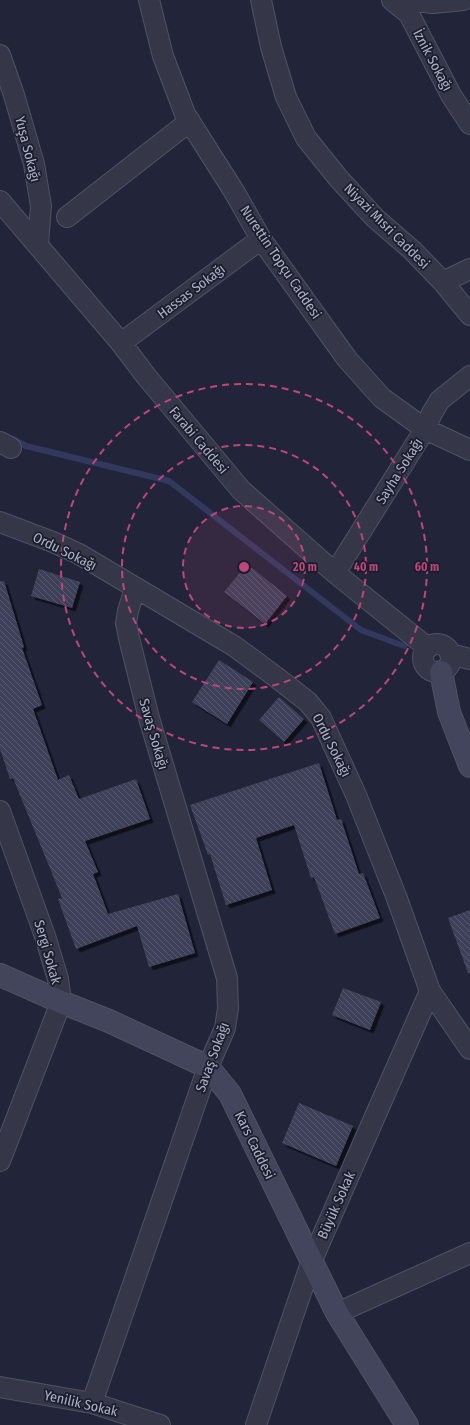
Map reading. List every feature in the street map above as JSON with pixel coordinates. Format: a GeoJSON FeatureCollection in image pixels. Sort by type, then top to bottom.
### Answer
{"type":"FeatureCollection","features":[{"type":"Feature","properties":{"kind":"street","name":"Nurettin Topçu Caddesi"},"geometry":{"type":"LineString","coordinates":[[149,0],[163,56],[185,114],[235,193],[261,239],[347,359],[382,398],[425,429],[470,450]]}},
{"type":"Feature","properties":{"kind":"street","name":"Niyazi Mısri Caddesi"},"geometry":{"type":"LineString","coordinates":[[261,0],[271,48],[286,97],[306,138],[339,179],[374,218],[412,250],[443,282],[470,315]]}},
{"type":"Feature","properties":{"kind":"street","name":"İznik Sokağı"},"geometry":{"type":"LineString","coordinates":[[392,0],[409,14],[451,94],[470,124]]}},
{"type":"Feature","properties":{"kind":"street"},"geometry":{"type":"LineString","coordinates":[[412,0],[433,3],[462,0]]}},
{"type":"Feature","properties":{"kind":"street","name":"Yuşa Sokağı"},"geometry":{"type":"LineString","coordinates":[[0,55],[14,94],[34,164],[41,206],[38,245]]}},
{"type":"Feature","properties":{"kind":"street"},"geometry":{"type":"LineString","coordinates":[[67,217],[190,121]]}},
{"type":"Feature","properties":{"kind":"street","name":"Farabi Caddesi"},"geometry":{"type":"LineString","coordinates":[[0,201],[121,343],[146,376],[241,490],[335,573],[428,648],[424,656],[425,665],[432,671],[446,663]]}},
{"type":"Feature","properties":{"kind":"street","name":"Hassas Sokağı"},"geometry":{"type":"LineString","coordinates":[[121,343],[261,239]]}},
{"type":"Feature","properties":{"kind":"street"},"geometry":{"type":"LineString","coordinates":[[443,282],[470,269]]}},
{"type":"Feature","properties":{"kind":"street","name":"Sayha Sokağı"},"geometry":{"type":"LineString","coordinates":[[335,573],[425,429],[440,400],[470,376]]}},
{"type":"Feature","properties":{"kind":"street","name":"Ordu Sokağı"},"geometry":{"type":"LineString","coordinates":[[0,522],[53,542],[79,554],[234,646],[308,702],[321,718],[356,795],[396,896],[430,991],[470,1049]]}},
{"type":"Feature","properties":{"kind":"street","name":"Savaş Sokağı"},"geometry":{"type":"LineString","coordinates":[[92,1403],[208,1067],[225,1028],[228,1008],[227,978],[149,718],[129,638],[126,623],[135,588]]}},
{"type":"Feature","properties":{"kind":"street"},"geometry":{"type":"LineString","coordinates":[[470,659],[446,663],[449,712],[470,766]]}},
{"type":"Feature","properties":{"kind":"street","name":"Sergi Sokak"},"geometry":{"type":"LineString","coordinates":[[0,811],[45,936],[58,979],[61,1002],[0,1161]]}},
{"type":"Feature","properties":{"kind":"street","name":"Kars Caddesi"},"geometry":{"type":"LineString","coordinates":[[0,975],[116,1024],[208,1067],[230,1094],[337,1313],[407,1425]]}},
{"type":"Feature","properties":{"kind":"street","name":"Büyük Sokak"},"geometry":{"type":"LineString","coordinates":[[256,1425],[312,1260],[430,991]]}},
{"type":"Feature","properties":{"kind":"street"},"geometry":{"type":"LineString","coordinates":[[337,1313],[470,1254]]}},
{"type":"Feature","properties":{"kind":"street","name":"Yenilik Sokak"},"geometry":{"type":"LineString","coordinates":[[0,1387],[92,1403],[160,1425]]}},
{"type":"Feature","properties":{"kind":"building"},"geometry":{"type":"Polygon","coordinates":[[[247,564],[287,596],[265,624],[224,592],[247,564]]]}},
{"type":"Feature","properties":{"kind":"building"},"geometry":{"type":"Polygon","coordinates":[[[39,569],[80,582],[72,608],[31,596],[39,569]]]}},
{"type":"Feature","properties":{"kind":"building"},"geometry":{"type":"Polygon","coordinates":[[[0,581],[4,581],[24,647],[22,648],[42,705],[33,709],[58,780],[69,775],[79,799],[136,779],[150,819],[85,841],[98,872],[93,874],[108,914],[178,894],[195,953],[149,967],[137,926],[76,949],[58,899],[62,898],[13,778],[10,779],[0,749],[0,581]]]}},
{"type":"Feature","properties":{"kind":"building"},"geometry":{"type":"Polygon","coordinates":[[[219,660],[253,682],[227,724],[192,702],[219,660]]]}},
{"type":"Feature","properties":{"kind":"building"},"geometry":{"type":"Polygon","coordinates":[[[279,697],[304,719],[284,742],[259,720],[279,697]]]}},
{"type":"Feature","properties":{"kind":"building"},"geometry":{"type":"Polygon","coordinates":[[[319,763],[337,820],[341,819],[359,874],[363,873],[380,918],[335,934],[314,877],[311,878],[294,825],[256,838],[272,890],[226,905],[210,854],[208,855],[190,805],[319,763]]]}},
{"type":"Feature","properties":{"kind":"building"},"geometry":{"type":"Polygon","coordinates":[[[470,910],[470,973],[468,973],[448,918],[470,910]]]}},
{"type":"Feature","properties":{"kind":"building"},"geometry":{"type":"Polygon","coordinates":[[[343,988],[381,1002],[370,1030],[332,1015],[343,988]]]}},
{"type":"Feature","properties":{"kind":"building"},"geometry":{"type":"Polygon","coordinates":[[[299,1103],[353,1126],[336,1166],[282,1143],[299,1103]]]}},
{"type":"Feature","properties":{"kind":"waterway"},"geometry":{"type":"LineString","coordinates":[[13,439],[26,446],[169,481],[361,630],[404,646]]}}]}
